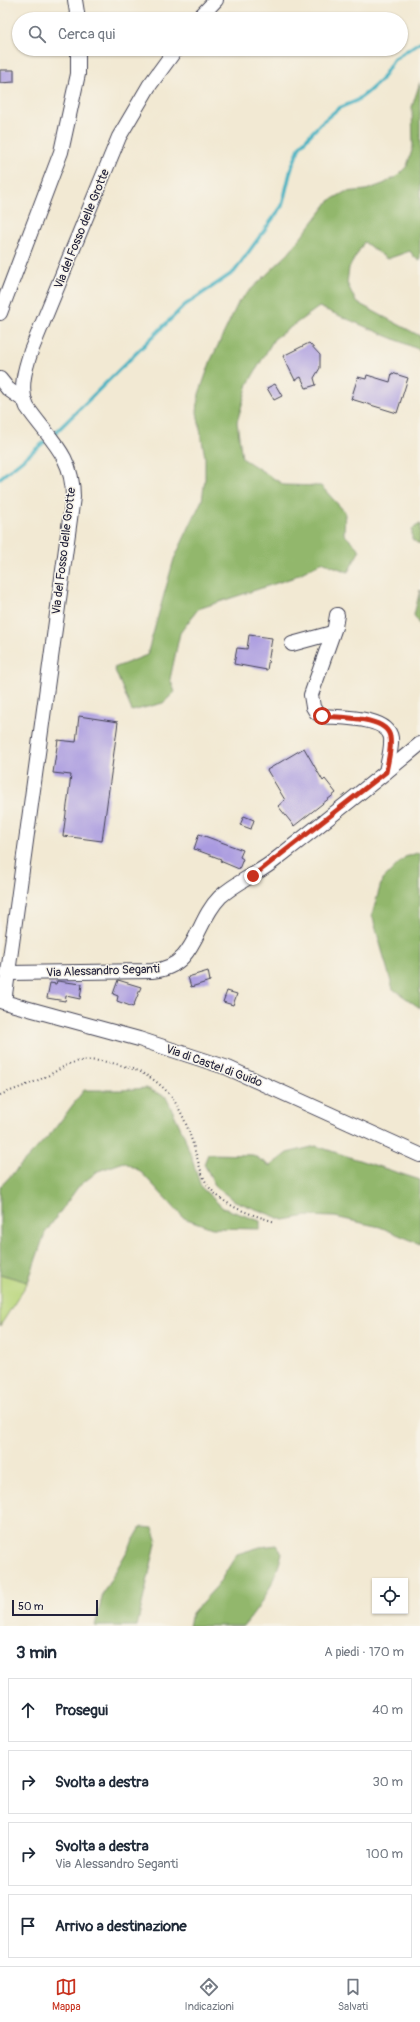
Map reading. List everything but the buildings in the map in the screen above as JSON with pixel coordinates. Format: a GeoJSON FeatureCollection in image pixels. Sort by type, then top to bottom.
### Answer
{"type":"FeatureCollection","features":[{"type":"Feature","properties":{"kind":"street"},"geometry":{"type":"LineString","coordinates":[[75,0],[77,12]]}},
{"type":"Feature","properties":{"kind":"street"},"geometry":{"type":"LineString","coordinates":[[205,12],[216,0]]}},
{"type":"Feature","properties":{"kind":"street"},"geometry":{"type":"LineString","coordinates":[[0,314],[61,152],[78,74],[78,56]]}},
{"type":"Feature","properties":{"kind":"street","name":"Via del Fosso delle Grotte"},"geometry":{"type":"LineString","coordinates":[[2,1002],[8,973],[73,497],[71,473],[65,460],[25,401],[23,380],[31,351],[119,137],[149,86],[171,56]]}},
{"type":"Feature","properties":{"kind":"street"},"geometry":{"type":"LineString","coordinates":[[0,379],[8,388],[25,401]]}},
{"type":"Feature","properties":{"kind":"street"},"geometry":{"type":"LineString","coordinates":[[337,615],[311,695],[313,707],[316,712],[322,716],[370,721],[380,723],[386,728],[391,738],[386,772]]}},
{"type":"Feature","properties":{"kind":"street"},"geometry":{"type":"LineString","coordinates":[[292,644],[332,634]]}},
{"type":"Feature","properties":{"kind":"street","name":"Via Alessandro Seganti"},"geometry":{"type":"LineString","coordinates":[[8,973],[152,971],[171,967],[188,952],[213,905],[222,896],[269,864],[420,744]]}},
{"type":"Feature","properties":{"kind":"street","name":"Via di Castel di Guido"},"geometry":{"type":"LineString","coordinates":[[2,1002],[139,1039],[232,1070],[420,1155]]}},
{"type":"Feature","properties":{"kind":"path"},"geometry":{"type":"LineString","coordinates":[[0,1095],[45,1077],[72,1062],[95,1061],[114,1063],[133,1069],[155,1081],[174,1098],[188,1128],[203,1178],[218,1196],[234,1208],[275,1222]]}},
{"type":"Feature","properties":{"kind":"green space"},"geometry":{"type":"Polygon","coordinates":[[[420,82],[420,261],[414,257],[410,251],[387,259],[364,242],[349,268],[347,283],[356,302],[420,336],[420,350],[319,307],[274,339],[248,384],[237,422],[242,458],[284,485],[321,486],[345,512],[344,534],[360,550],[348,572],[322,562],[292,578],[198,609],[180,633],[170,679],[175,692],[163,703],[132,711],[114,668],[147,655],[174,559],[202,500],[205,479],[205,457],[197,412],[199,394],[211,360],[239,301],[289,253],[329,201],[345,192],[366,190],[383,184],[396,177],[407,166],[413,147],[412,107],[420,82]]]}},
{"type":"Feature","properties":{"kind":"green space"},"geometry":{"type":"Polygon","coordinates":[[[420,524],[420,545],[412,539],[412,529],[420,524]]]}},
{"type":"Feature","properties":{"kind":"green space"},"geometry":{"type":"Polygon","coordinates":[[[420,590],[420,627],[414,615],[420,590]]]}},
{"type":"Feature","properties":{"kind":"green space"},"geometry":{"type":"Polygon","coordinates":[[[420,852],[420,1008],[393,989],[372,915],[382,880],[405,857],[420,852]]]}},
{"type":"Feature","properties":{"kind":"green space"},"geometry":{"type":"Polygon","coordinates":[[[146,1088],[166,1097],[184,1135],[201,1187],[223,1208],[260,1221],[260,1229],[212,1228],[184,1218],[140,1171],[124,1162],[98,1171],[78,1187],[45,1233],[28,1282],[0,1274],[0,1187],[53,1131],[84,1090],[146,1088]]]}},
{"type":"Feature","properties":{"kind":"green space"},"geometry":{"type":"Polygon","coordinates":[[[316,1146],[420,1180],[420,1244],[380,1227],[335,1217],[307,1216],[284,1220],[235,1201],[216,1187],[204,1164],[208,1154],[253,1155],[270,1166],[287,1153],[316,1146]]]}},
{"type":"Feature","properties":{"kind":"green space"},"geometry":{"type":"Polygon","coordinates":[[[0,1274],[28,1282],[0,1326],[0,1274]]]}},
{"type":"Feature","properties":{"kind":"green space"},"geometry":{"type":"Polygon","coordinates":[[[141,1527],[153,1528],[157,1539],[137,1626],[95,1626],[103,1593],[141,1527]]]}},
{"type":"Feature","properties":{"kind":"green space"},"geometry":{"type":"Polygon","coordinates":[[[277,1545],[282,1553],[276,1573],[268,1592],[257,1610],[244,1626],[189,1626],[192,1613],[217,1586],[237,1554],[260,1547],[277,1545]]]}},
{"type":"Feature","properties":{"kind":"waterway"},"geometry":{"type":"LineString","coordinates":[[408,50],[420,42]]}},
{"type":"Feature","properties":{"kind":"waterway"},"geometry":{"type":"LineString","coordinates":[[52,436],[185,305],[234,272],[282,206],[291,169],[300,146],[321,123],[339,108],[356,101],[368,92],[381,80],[394,59],[399,56]]}},
{"type":"Feature","properties":{"kind":"waterway"},"geometry":{"type":"LineString","coordinates":[[0,478],[47,440]]}},
{"type":"Feature","properties":{"kind":"route"},"geometry":{"type":"LineString","coordinates":[[253,876],[386,772],[391,738],[386,728],[380,723],[370,721],[322,716]]}}]}
